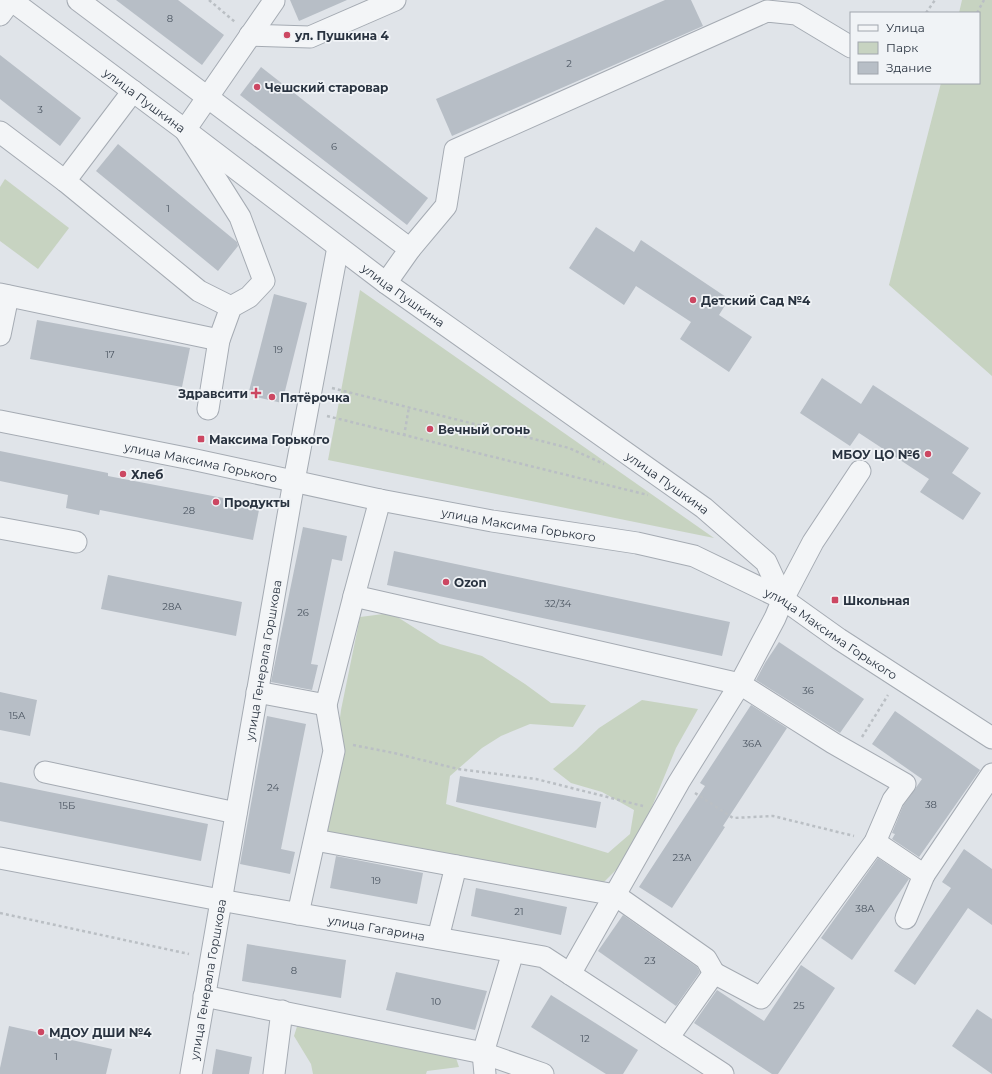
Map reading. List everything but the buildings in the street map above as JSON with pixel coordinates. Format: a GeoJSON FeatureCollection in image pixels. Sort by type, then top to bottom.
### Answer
{"type":"FeatureCollection","features":[{"type":"Feature","properties":{"kind":"street"},"geometry":{"type":"LineString","coordinates":[[0,15],[11,0]]}},
{"type":"Feature","properties":{"kind":"street","name":"улица Пушкина"},"geometry":{"type":"LineString","coordinates":[[11,0],[386,283],[704,508],[766,562],[783,599]]}},
{"type":"Feature","properties":{"kind":"street"},"geometry":{"type":"LineString","coordinates":[[78,0],[410,249]]}},
{"type":"Feature","properties":{"kind":"street"},"geometry":{"type":"LineString","coordinates":[[250,35],[310,37],[395,0]]}},
{"type":"Feature","properties":{"kind":"street"},"geometry":{"type":"LineString","coordinates":[[208,409],[219,340],[231,308],[249,297],[264,281],[240,217],[185,130],[274,1]]}},
{"type":"Feature","properties":{"kind":"street"},"geometry":{"type":"LineString","coordinates":[[386,283],[410,249],[446,206],[455,150],[767,12],[796,14],[850,46]]}},
{"type":"Feature","properties":{"kind":"street"},"geometry":{"type":"LineString","coordinates":[[64,181],[133,91]]}},
{"type":"Feature","properties":{"kind":"street"},"geometry":{"type":"LineString","coordinates":[[0,132],[64,181],[200,291],[231,308]]}},
{"type":"Feature","properties":{"kind":"street","name":"улица Генерала Горшкова"},"geometry":{"type":"LineString","coordinates":[[190,1074],[294,481],[338,247]]}},
{"type":"Feature","properties":{"kind":"street"},"geometry":{"type":"LineString","coordinates":[[0,335],[4,295],[219,340]]}},
{"type":"Feature","properties":{"kind":"street","name":"улица Максима Горького"},"geometry":{"type":"LineString","coordinates":[[0,421],[189,458],[380,500],[492,520],[637,543],[694,556],[783,599],[839,639],[992,738]]}},
{"type":"Feature","properties":{"kind":"street"},"geometry":{"type":"LineString","coordinates":[[570,974],[679,782],[740,684],[813,542],[860,471]]}},
{"type":"Feature","properties":{"kind":"street"},"geometry":{"type":"LineString","coordinates":[[298,914],[334,750],[326,705],[380,500]]}},
{"type":"Feature","properties":{"kind":"street"},"geometry":{"type":"LineString","coordinates":[[0,528],[76,542]]}},
{"type":"Feature","properties":{"kind":"street"},"geometry":{"type":"LineString","coordinates":[[315,840],[615,895],[706,959],[714,973],[761,998],[875,842],[893,800],[905,784],[851,753],[740,684],[354,596]]}},
{"type":"Feature","properties":{"kind":"street"},"geometry":{"type":"LineString","coordinates":[[257,692],[326,705]]}},
{"type":"Feature","properties":{"kind":"street"},"geometry":{"type":"LineString","coordinates":[[45,772],[236,813]]}},
{"type":"Feature","properties":{"kind":"street"},"geometry":{"type":"LineString","coordinates":[[906,918],[924,875],[992,774]]}},
{"type":"Feature","properties":{"kind":"street"},"geometry":{"type":"LineString","coordinates":[[875,842],[924,875]]}},
{"type":"Feature","properties":{"kind":"street","name":"улица Гагарина"},"geometry":{"type":"LineString","coordinates":[[0,858],[220,900],[544,957],[723,1074]]}},
{"type":"Feature","properties":{"kind":"street"},"geometry":{"type":"LineString","coordinates":[[438,938],[456,866]]}},
{"type":"Feature","properties":{"kind":"street"},"geometry":{"type":"LineString","coordinates":[[485,1074],[483,1053],[513,952]]}},
{"type":"Feature","properties":{"kind":"street"},"geometry":{"type":"LineString","coordinates":[[668,1038],[714,973]]}},
{"type":"Feature","properties":{"kind":"street"},"geometry":{"type":"LineString","coordinates":[[204,996],[483,1053],[543,1074]]}},
{"type":"Feature","properties":{"kind":"street"},"geometry":{"type":"LineString","coordinates":[[274,1074],[282,1012]]}},
{"type":"Feature","properties":{"kind":"path"},"geometry":{"type":"LineString","coordinates":[[209,0],[250,35]]}},
{"type":"Feature","properties":{"kind":"path"},"geometry":{"type":"LineString","coordinates":[[927,12],[935,0]]}},
{"type":"Feature","properties":{"kind":"path"},"geometry":{"type":"LineString","coordinates":[[978,12],[984,0]]}},
{"type":"Feature","properties":{"kind":"path"},"geometry":{"type":"LineString","coordinates":[[312,383],[569,448],[605,464]]}},
{"type":"Feature","properties":{"kind":"path"},"geometry":{"type":"LineString","coordinates":[[404,436],[409,407]]}},
{"type":"Feature","properties":{"kind":"path"},"geometry":{"type":"LineString","coordinates":[[307,411],[404,436],[650,495]]}},
{"type":"Feature","properties":{"kind":"path"},"geometry":{"type":"LineString","coordinates":[[851,753],[888,695]]}},
{"type":"Feature","properties":{"kind":"path"},"geometry":{"type":"LineString","coordinates":[[333,741],[394,753],[458,769],[536,779],[589,791],[663,811]]}},
{"type":"Feature","properties":{"kind":"path"},"geometry":{"type":"LineString","coordinates":[[679,782],[733,818],[772,816],[875,842]]}},
{"type":"Feature","properties":{"kind":"path"},"geometry":{"type":"LineString","coordinates":[[0,913],[189,954]]}},
{"type":"Feature","properties":{"kind":"green space"},"geometry":{"type":"Polygon","coordinates":[[[962,0],[992,0],[992,376],[889,285],[941,84],[980,84],[980,12],[959,12],[962,0]]]}},
{"type":"Feature","properties":{"kind":"green space"},"geometry":{"type":"Polygon","coordinates":[[[5,179],[69,228],[38,269],[0,241],[0,187],[5,179]]]}},
{"type":"Feature","properties":{"kind":"green space"},"geometry":{"type":"Polygon","coordinates":[[[360,290],[714,538],[328,460],[360,290]]]}},
{"type":"Feature","properties":{"kind":"green space"},"geometry":{"type":"Polygon","coordinates":[[[391,613],[440,644],[482,656],[551,703],[586,705],[573,727],[530,724],[501,736],[482,748],[450,776],[446,804],[608,853],[630,834],[634,810],[602,792],[571,783],[553,769],[599,728],[642,700],[698,709],[676,748],[633,853],[599,887],[325,833],[341,710],[360,617],[391,613]]]}},
{"type":"Feature","properties":{"kind":"green space"},"geometry":{"type":"Polygon","coordinates":[[[299,1020],[455,1055],[459,1067],[427,1071],[426,1074],[313,1074],[311,1064],[294,1036],[299,1020]]]}},
{"type":"Feature","properties":{"kind":"place","name":"ул. Пушкина 4"},"geometry":{"type":"Point","coordinates":[287,35]}},
{"type":"Feature","properties":{"kind":"place","name":"Чешский старовар"},"geometry":{"type":"Point","coordinates":[257,87]}},
{"type":"Feature","properties":{"kind":"place","name":"Детский Сад №4"},"geometry":{"type":"Point","coordinates":[693,300]}},
{"type":"Feature","properties":{"kind":"place","name":"Здравсити"},"geometry":{"type":"Point","coordinates":[256,393]}},
{"type":"Feature","properties":{"kind":"place","name":"Пятёрочка"},"geometry":{"type":"Point","coordinates":[272,397]}},
{"type":"Feature","properties":{"kind":"place","name":"Вечный огонь"},"geometry":{"type":"Point","coordinates":[430,429]}},
{"type":"Feature","properties":{"kind":"place","name":"Максима Горького"},"geometry":{"type":"Point","coordinates":[201,439]}},
{"type":"Feature","properties":{"kind":"place","name":"МБОУ ЦО №6"},"geometry":{"type":"Point","coordinates":[928,454]}},
{"type":"Feature","properties":{"kind":"place","name":"Хлеб"},"geometry":{"type":"Point","coordinates":[123,474]}},
{"type":"Feature","properties":{"kind":"place","name":"Продукты"},"geometry":{"type":"Point","coordinates":[216,502]}},
{"type":"Feature","properties":{"kind":"place","name":"Ozon"},"geometry":{"type":"Point","coordinates":[446,582]}},
{"type":"Feature","properties":{"kind":"place","name":"Школьная"},"geometry":{"type":"Point","coordinates":[835,600]}},
{"type":"Feature","properties":{"kind":"place","name":"МДОУ ДШИ №4"},"geometry":{"type":"Point","coordinates":[41,1032]}}]}
